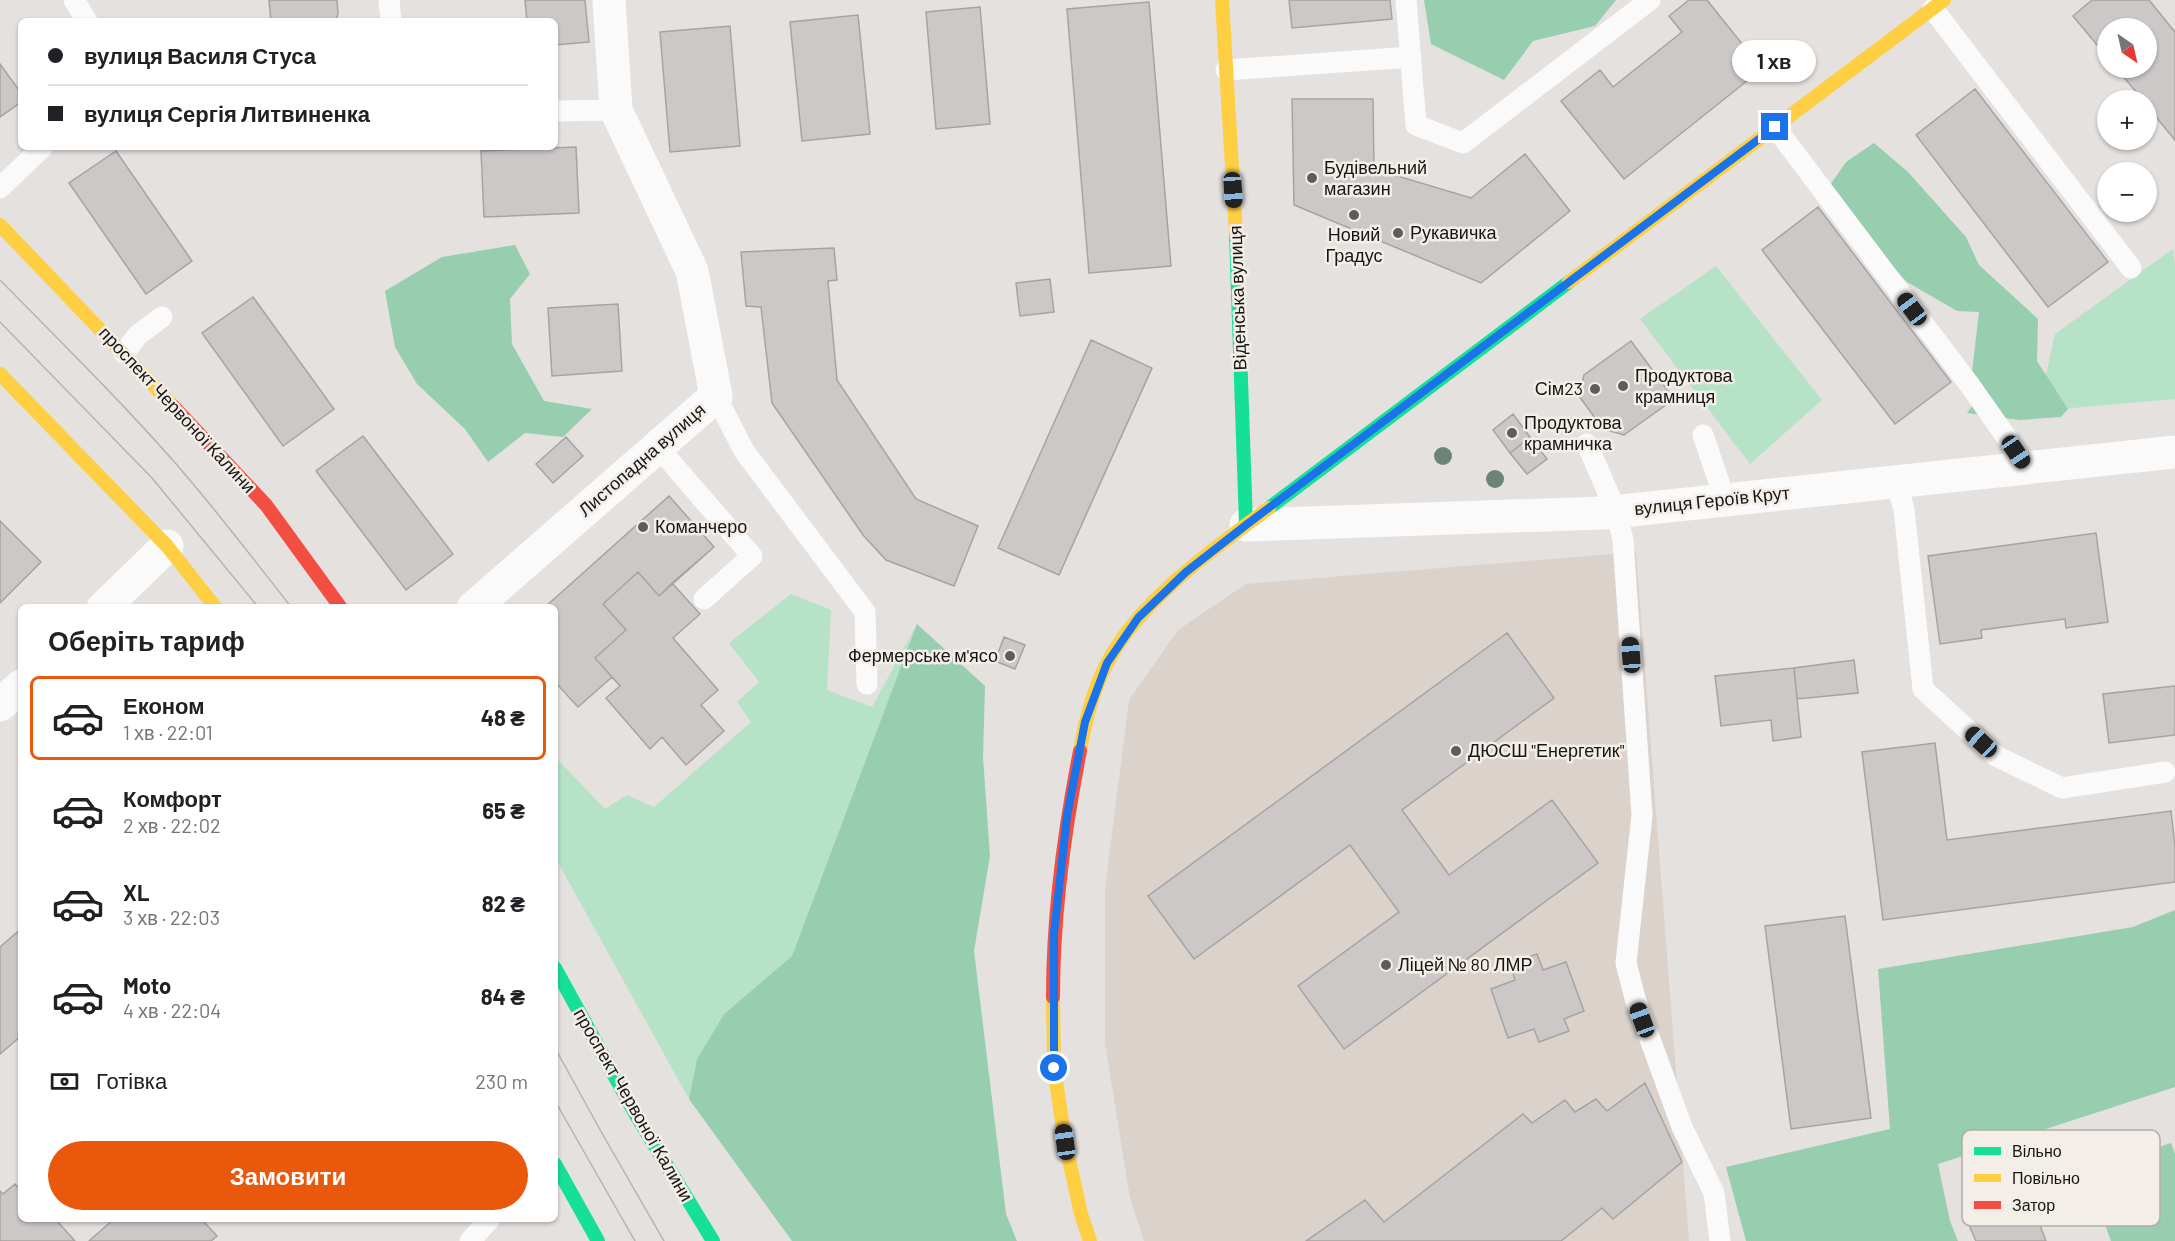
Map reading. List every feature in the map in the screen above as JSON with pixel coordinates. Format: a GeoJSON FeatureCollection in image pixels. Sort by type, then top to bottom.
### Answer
{"type":"FeatureCollection","features":[{"type":"Feature","properties":{"kind":"street","name":"Листопадна вулиця"},"geometry":{"type":"LineString","coordinates":[[478,604],[716,396],[692,271],[616,110],[609,0]]}},
{"type":"Feature","properties":{"kind":"street","name":"Віденська вулиця"},"geometry":{"type":"LineString","coordinates":[[1222,0],[1235,213],[1246,525]]}},
{"type":"Feature","properties":{"kind":"street"},"geometry":{"type":"LineString","coordinates":[[1090,1241],[1081,1214],[1054,1068],[1054,933],[1067,816],[1085,722],[1107,663],[1138,618],[1186,572],[1939,4]]}},
{"type":"Feature","properties":{"kind":"street","name":"проспект Червоної Калини"},"geometry":{"type":"LineString","coordinates":[[0,225],[266,505],[338,604]]}},
{"type":"Feature","properties":{"kind":"street"},"geometry":{"type":"LineString","coordinates":[[0,374],[167,546],[213,604]]}},
{"type":"Feature","properties":{"kind":"street","name":"вулиця Героїв Крут"},"geometry":{"type":"LineString","coordinates":[[1246,525],[1616,511],[2175,452]]}},
{"type":"Feature","properties":{"kind":"street"},"geometry":{"type":"LineString","coordinates":[[107,604],[167,546]]}},
{"type":"Feature","properties":{"kind":"street"},"geometry":{"type":"LineString","coordinates":[[0,705],[18,689]]}},
{"type":"Feature","properties":{"kind":"street","name":"проспект Червоної Калини"},"geometry":{"type":"LineString","coordinates":[[558,973],[636,1114],[713,1241]]}},
{"type":"Feature","properties":{"kind":"street"},"geometry":{"type":"LineString","coordinates":[[558,1169],[598,1241]]}},
{"type":"Feature","properties":{"kind":"lane"},"geometry":{"type":"LineString","coordinates":[[74,0],[85,18]]}},
{"type":"Feature","properties":{"kind":"lane"},"geometry":{"type":"LineString","coordinates":[[388,0],[391,18]]}},
{"type":"Feature","properties":{"kind":"lane"},"geometry":{"type":"LineString","coordinates":[[1406,0],[1416,125],[1463,143],[1650,0]]}},
{"type":"Feature","properties":{"kind":"lane"},"geometry":{"type":"LineString","coordinates":[[1939,4],[2132,268]]}},
{"type":"Feature","properties":{"kind":"lane"},"geometry":{"type":"LineString","coordinates":[[1226,70],[1411,57]]}},
{"type":"Feature","properties":{"kind":"lane"},"geometry":{"type":"LineString","coordinates":[[558,111],[616,110]]}},
{"type":"Feature","properties":{"kind":"lane"},"geometry":{"type":"LineString","coordinates":[[1775,127],[1969,384],[2028,468]]}},
{"type":"Feature","properties":{"kind":"lane"},"geometry":{"type":"LineString","coordinates":[[0,188],[40,150]]}},
{"type":"Feature","properties":{"kind":"lane"},"geometry":{"type":"LineString","coordinates":[[124,353],[138,335],[162,317]]}},
{"type":"Feature","properties":{"kind":"lane"},"geometry":{"type":"LineString","coordinates":[[716,396],[744,451],[865,612],[867,684]]}},
{"type":"Feature","properties":{"kind":"lane"},"geometry":{"type":"LineString","coordinates":[[1703,435],[1725,500]]}},
{"type":"Feature","properties":{"kind":"lane"},"geometry":{"type":"LineString","coordinates":[[1587,444],[1616,511],[1623,540],[1642,815],[1626,963],[1635,998],[1682,1127],[1714,1193],[1720,1241]]}},
{"type":"Feature","properties":{"kind":"lane"},"geometry":{"type":"LineString","coordinates":[[657,446],[752,556],[704,599]]}},
{"type":"Feature","properties":{"kind":"lane"},"geometry":{"type":"LineString","coordinates":[[1896,483],[1904,509],[1923,689],[1996,756],[2062,788],[2165,772]]}},
{"type":"Feature","properties":{"kind":"lane"},"geometry":{"type":"LineString","coordinates":[[470,1241],[487,1222]]}},
{"type":"Feature","properties":{"kind":"shaded area","name":"Ліцей № 80 ЛМР"},"geometry":{"type":"Polygon","coordinates":[[[1636,552],[1689,1241],[1144,1241],[1130,1198],[1105,1043],[1105,888],[1129,700],[1178,630],[1246,584],[1636,552]]]}},
{"type":"Feature","properties":{"kind":"green space"},"geometry":{"type":"Polygon","coordinates":[[[1424,0],[1616,0],[1595,26],[1533,41],[1504,80],[1431,44],[1424,0]]]}},
{"type":"Feature","properties":{"kind":"green space"},"geometry":{"type":"Polygon","coordinates":[[[1874,143],[1908,172],[1966,237],[1979,265],[2038,319],[2037,361],[2068,409],[2061,417],[2020,420],[1967,413],[1982,393],[1972,372],[1979,312],[1957,311],[1907,282],[1863,236],[1828,188],[1846,162],[1874,143]]]}},
{"type":"Feature","properties":{"kind":"green space"},"geometry":{"type":"Polygon","coordinates":[[[515,245],[530,274],[510,299],[512,344],[544,401],[592,409],[563,437],[525,433],[488,462],[465,429],[417,384],[395,347],[385,291],[442,257],[515,245]]]}},
{"type":"Feature","properties":{"kind":"green space"},"geometry":{"type":"Polygon","coordinates":[[[2173,249],[2175,399],[2038,411],[2055,334],[2173,249]]]}},
{"type":"Feature","properties":{"kind":"green space"},"geometry":{"type":"Polygon","coordinates":[[[1716,266],[1822,400],[1750,464],[1640,319],[1716,266]]]}},
{"type":"Feature","properties":{"kind":"green space"},"geometry":{"type":"Polygon","coordinates":[[[791,594],[831,610],[827,690],[872,707],[917,624],[792,956],[724,1014],[697,1059],[689,1099],[558,862],[558,760],[605,809],[627,795],[654,807],[751,722],[737,702],[759,682],[729,643],[791,594]]]}},
{"type":"Feature","properties":{"kind":"green space"},"geometry":{"type":"Polygon","coordinates":[[[917,624],[985,686],[983,757],[990,856],[974,951],[1006,1214],[1017,1241],[792,1241],[689,1099],[697,1059],[724,1014],[792,956],[917,624]]]}},
{"type":"Feature","properties":{"kind":"green space"},"geometry":{"type":"Polygon","coordinates":[[[2175,910],[2175,1087],[2043,1130],[1962,1130],[1962,1156],[1938,1164],[1950,1221],[1958,1241],[1746,1241],[1726,1167],[1890,1129],[1878,969],[2133,927],[2175,910]]]}},
{"type":"Feature","properties":{"kind":"green space"},"geometry":{"type":"Polygon","coordinates":[[[2171,1143],[2175,1154],[2175,1241],[2111,1241],[2105,1226],[2160,1226],[2160,1147],[2171,1143]]]}},
{"type":"Feature","properties":{"kind":"building"},"geometry":{"type":"Polygon","coordinates":[[[269,0],[337,0],[337,18],[271,18],[269,0]]]}},
{"type":"Feature","properties":{"kind":"building"},"geometry":{"type":"Polygon","coordinates":[[[525,0],[585,0],[589,42],[558,45],[558,18],[527,18],[525,0]]]}},
{"type":"Feature","properties":{"kind":"building"},"geometry":{"type":"Polygon","coordinates":[[[1289,0],[1390,0],[1392,19],[1292,28],[1289,0]]]}},
{"type":"Feature","properties":{"kind":"building"},"geometry":{"type":"Polygon","coordinates":[[[1689,0],[1707,0],[1762,69],[1624,179],[1561,101],[1600,70],[1613,87],[1682,32],[1669,16],[1689,0]]]}},
{"type":"Feature","properties":{"kind":"building"},"geometry":{"type":"Polygon","coordinates":[[[2092,0],[2149,0],[2175,32],[2175,140],[2157,118],[2157,90],[2135,90],[2124,78],[2157,78],[2157,18],[2097,18],[2097,45],[2073,16],[2092,0]]]}},
{"type":"Feature","properties":{"kind":"building"},"geometry":{"type":"Polygon","coordinates":[[[1149,2],[1171,266],[1089,273],[1067,9],[1149,2]]]}},
{"type":"Feature","properties":{"kind":"building"},"geometry":{"type":"Polygon","coordinates":[[[980,7],[990,124],[936,129],[926,12],[980,7]]]}},
{"type":"Feature","properties":{"kind":"building"},"geometry":{"type":"Polygon","coordinates":[[[858,15],[870,134],[802,141],[790,22],[858,15]]]}},
{"type":"Feature","properties":{"kind":"building"},"geometry":{"type":"Polygon","coordinates":[[[730,26],[740,146],[670,152],[660,32],[730,26]]]}},
{"type":"Feature","properties":{"kind":"building"},"geometry":{"type":"Polygon","coordinates":[[[0,64],[18,89],[18,104],[0,117],[0,64]]]}},
{"type":"Feature","properties":{"kind":"building"},"geometry":{"type":"Polygon","coordinates":[[[1975,89],[2108,262],[2048,307],[1916,135],[1975,89]]]}},
{"type":"Feature","properties":{"kind":"building"},"geometry":{"type":"Polygon","coordinates":[[[1292,99],[1373,99],[1374,169],[1471,198],[1525,154],[1570,211],[1481,283],[1294,205],[1292,99]]]}},
{"type":"Feature","properties":{"kind":"building"},"geometry":{"type":"Polygon","coordinates":[[[576,147],[579,213],[484,217],[481,151],[558,150],[558,148],[576,147]]]}},
{"type":"Feature","properties":{"kind":"building"},"geometry":{"type":"Polygon","coordinates":[[[116,151],[192,261],[146,294],[69,183],[116,151]]]}},
{"type":"Feature","properties":{"kind":"building"},"geometry":{"type":"Polygon","coordinates":[[[1818,207],[1951,382],[1895,424],[1762,250],[1818,207]]]}},
{"type":"Feature","properties":{"kind":"building"},"geometry":{"type":"Polygon","coordinates":[[[834,248],[837,280],[828,281],[837,380],[916,499],[978,526],[954,586],[886,560],[863,535],[772,403],[761,307],[746,306],[741,252],[834,248]]]}},
{"type":"Feature","properties":{"kind":"building"},"geometry":{"type":"Polygon","coordinates":[[[1050,279],[1054,312],[1020,316],[1016,283],[1050,279]]]}},
{"type":"Feature","properties":{"kind":"building"},"geometry":{"type":"Polygon","coordinates":[[[253,297],[334,409],[283,446],[202,333],[253,297]]]}},
{"type":"Feature","properties":{"kind":"building"},"geometry":{"type":"Polygon","coordinates":[[[618,304],[622,371],[552,376],[548,308],[618,304]]]}},
{"type":"Feature","properties":{"kind":"building"},"geometry":{"type":"Polygon","coordinates":[[[1091,340],[1152,368],[1059,575],[998,548],[1091,340]]]}},
{"type":"Feature","properties":{"kind":"building","name":"Продуктова крамниця"},"geometry":{"type":"Polygon","coordinates":[[[1631,341],[1674,399],[1624,435],[1603,429],[1579,396],[1584,375],[1631,341]]]}},
{"type":"Feature","properties":{"kind":"building","name":"Продуктова крамничка"},"geometry":{"type":"Polygon","coordinates":[[[1513,414],[1530,437],[1510,453],[1493,430],[1513,414]]]}},
{"type":"Feature","properties":{"kind":"building"},"geometry":{"type":"Polygon","coordinates":[[[363,436],[453,554],[406,590],[316,471],[363,436]]]}},
{"type":"Feature","properties":{"kind":"building"},"geometry":{"type":"Polygon","coordinates":[[[566,437],[583,456],[553,483],[536,464],[566,437]]]}},
{"type":"Feature","properties":{"kind":"building"},"geometry":{"type":"Polygon","coordinates":[[[1530,437],[1547,459],[1527,474],[1510,453],[1530,437]]]}},
{"type":"Feature","properties":{"kind":"building"},"geometry":{"type":"Polygon","coordinates":[[[669,496],[714,547],[672,583],[700,614],[673,638],[718,690],[701,705],[724,731],[686,765],[662,737],[650,749],[606,698],[620,686],[612,677],[578,707],[558,685],[558,604],[548,604],[669,496]]]}},
{"type":"Feature","properties":{"kind":"building"},"geometry":{"type":"Polygon","coordinates":[[[669,496],[714,547],[659,596],[638,572],[603,604],[626,630],[595,658],[612,677],[578,707],[558,685],[558,604],[548,604],[669,496]]]}},
{"type":"Feature","properties":{"kind":"building"},"geometry":{"type":"Polygon","coordinates":[[[0,521],[41,562],[0,603],[0,521]]]}},
{"type":"Feature","properties":{"kind":"building"},"geometry":{"type":"Polygon","coordinates":[[[2096,533],[2108,622],[2066,628],[2065,619],[1981,630],[1982,638],[1940,644],[1928,556],[2096,533]]]}},
{"type":"Feature","properties":{"kind":"building"},"geometry":{"type":"Polygon","coordinates":[[[638,572],[659,596],[672,583],[700,614],[673,638],[718,690],[701,705],[724,731],[686,765],[662,737],[650,749],[606,698],[620,686],[595,658],[626,630],[603,604],[638,572]]]}},
{"type":"Feature","properties":{"kind":"building"},"geometry":{"type":"Polygon","coordinates":[[[1507,633],[1554,698],[1402,810],[1449,875],[1552,800],[1598,863],[1344,1049],[1298,986],[1399,912],[1350,845],[1194,959],[1148,896],[1507,633]]]}},
{"type":"Feature","properties":{"kind":"building"},"geometry":{"type":"Polygon","coordinates":[[[1004,637],[1025,645],[1015,669],[995,661],[1004,637]]]}},
{"type":"Feature","properties":{"kind":"building"},"geometry":{"type":"Polygon","coordinates":[[[1854,660],[1858,693],[1797,699],[1794,668],[1854,660]]]}},
{"type":"Feature","properties":{"kind":"building"},"geometry":{"type":"Polygon","coordinates":[[[1794,668],[1801,737],[1773,741],[1771,720],[1721,726],[1715,676],[1794,668]]]}},
{"type":"Feature","properties":{"kind":"building"},"geometry":{"type":"Polygon","coordinates":[[[2175,686],[2175,735],[2109,743],[2103,694],[2175,686]]]}},
{"type":"Feature","properties":{"kind":"building"},"geometry":{"type":"Polygon","coordinates":[[[1935,743],[1947,840],[2171,811],[2175,846],[2175,882],[1883,920],[1862,752],[1935,743]]]}},
{"type":"Feature","properties":{"kind":"building"},"geometry":{"type":"Polygon","coordinates":[[[1845,916],[1871,1118],[1791,1129],[1765,926],[1845,916]]]}},
{"type":"Feature","properties":{"kind":"building"},"geometry":{"type":"Polygon","coordinates":[[[18,932],[18,1039],[0,1054],[0,947],[18,932]]]}},
{"type":"Feature","properties":{"kind":"building"},"geometry":{"type":"Polygon","coordinates":[[[1537,954],[1543,970],[1566,962],[1584,1011],[1564,1019],[1569,1031],[1539,1042],[1534,1029],[1508,1038],[1491,989],[1515,980],[1510,964],[1537,954]]]}},
{"type":"Feature","properties":{"kind":"building"},"geometry":{"type":"Polygon","coordinates":[[[1645,1083],[1682,1162],[1613,1219],[1602,1208],[1561,1241],[1306,1241],[1365,1200],[1384,1222],[1523,1114],[1532,1123],[1565,1100],[1575,1112],[1596,1099],[1607,1111],[1645,1083]]]}},
{"type":"Feature","properties":{"kind":"building"},"geometry":{"type":"Polygon","coordinates":[[[15,1184],[18,1188],[18,1222],[58,1222],[75,1241],[0,1241],[0,1191],[3,1194],[15,1184]]]}},
{"type":"Feature","properties":{"kind":"building"},"geometry":{"type":"Polygon","coordinates":[[[111,1222],[204,1222],[217,1236],[211,1241],[89,1241],[111,1222]]]}},
{"type":"Feature","properties":{"kind":"building"},"geometry":{"type":"Polygon","coordinates":[[[1969,1226],[2040,1226],[2046,1241],[1976,1241],[1969,1226]]]}},
{"type":"Feature","properties":{"kind":"tram line"},"geometry":{"type":"LineString","coordinates":[[0,280],[156,441],[289,604]]}},
{"type":"Feature","properties":{"kind":"tram line"},"geometry":{"type":"LineString","coordinates":[[0,322],[152,478],[256,604]]}},
{"type":"Feature","properties":{"kind":"tram line"},"geometry":{"type":"LineString","coordinates":[[558,1053],[664,1241]]}},
{"type":"Feature","properties":{"kind":"tram line"},"geometry":{"type":"LineString","coordinates":[[558,1106],[635,1241]]}},
{"type":"Feature","properties":{"kind":"traffic: fast"},"geometry":{"type":"LineString","coordinates":[[1236,234],[1246,525]]}},
{"type":"Feature","properties":{"kind":"traffic: fast"},"geometry":{"type":"LineString","coordinates":[[1269,508],[1569,282]]}},
{"type":"Feature","properties":{"kind":"traffic: fast"},"geometry":{"type":"LineString","coordinates":[[558,973],[636,1115],[713,1241]]}},
{"type":"Feature","properties":{"kind":"traffic: fast"},"geometry":{"type":"LineString","coordinates":[[558,1169],[598,1241]]}},
{"type":"Feature","properties":{"kind":"traffic: slow"},"geometry":{"type":"LineString","coordinates":[[1222,0],[1236,234]]}},
{"type":"Feature","properties":{"kind":"traffic: slow"},"geometry":{"type":"LineString","coordinates":[[1569,282],[1944,0]]}},
{"type":"Feature","properties":{"kind":"traffic: slow"},"geometry":{"type":"LineString","coordinates":[[0,225],[173,406]]}},
{"type":"Feature","properties":{"kind":"traffic: slow"},"geometry":{"type":"LineString","coordinates":[[0,374],[167,546],[213,604]]}},
{"type":"Feature","properties":{"kind":"traffic: slow"},"geometry":{"type":"LineString","coordinates":[[1080,751],[1087,717],[1098,683],[1121,640],[1158,597],[1179,577],[1269,508]]}},
{"type":"Feature","properties":{"kind":"traffic: slow"},"geometry":{"type":"LineString","coordinates":[[1053,997],[1054,1068],[1065,1141],[1081,1214],[1090,1241]]}},
{"type":"Feature","properties":{"kind":"traffic: jam"},"geometry":{"type":"LineString","coordinates":[[173,406],[266,505],[338,604]]}},
{"type":"Feature","properties":{"kind":"traffic: jam"},"geometry":{"type":"LineString","coordinates":[[1053,997],[1060,873],[1080,751]]}},
{"type":"Feature","properties":{"kind":"place","name":"Будівельний магазин"},"geometry":{"type":"Point","coordinates":[1312,178]}},
{"type":"Feature","properties":{"kind":"place","name":"Новий Градус"},"geometry":{"type":"Point","coordinates":[1354,215]}},
{"type":"Feature","properties":{"kind":"place","name":"Рукавичка"},"geometry":{"type":"Point","coordinates":[1398,233]}},
{"type":"Feature","properties":{"kind":"place","name":"Продуктова крамниця"},"geometry":{"type":"Point","coordinates":[1623,386]}},
{"type":"Feature","properties":{"kind":"place","name":"Сім23"},"geometry":{"type":"Point","coordinates":[1595,389]}},
{"type":"Feature","properties":{"kind":"place","name":"Продуктова крамничка"},"geometry":{"type":"Point","coordinates":[1512,433]}},
{"type":"Feature","properties":{"kind":"place","name":"Команчеро"},"geometry":{"type":"Point","coordinates":[643,527]}},
{"type":"Feature","properties":{"kind":"place","name":"Фермерське м'ясо"},"geometry":{"type":"Point","coordinates":[1010,656]}},
{"type":"Feature","properties":{"kind":"place","name":"ДЮСШ \"Енергетик\""},"geometry":{"type":"Point","coordinates":[1456,751]}},
{"type":"Feature","properties":{"kind":"place","name":"Ліцей № 80 ЛМР"},"geometry":{"type":"Point","coordinates":[1386,965]}},
{"type":"Feature","properties":{"kind":"route"},"geometry":{"type":"LineString","coordinates":[[1054,1068],[1054,933],[1067,816],[1085,722],[1107,663],[1138,618],[1186,572],[1246,525],[1775,127]]}}]}
